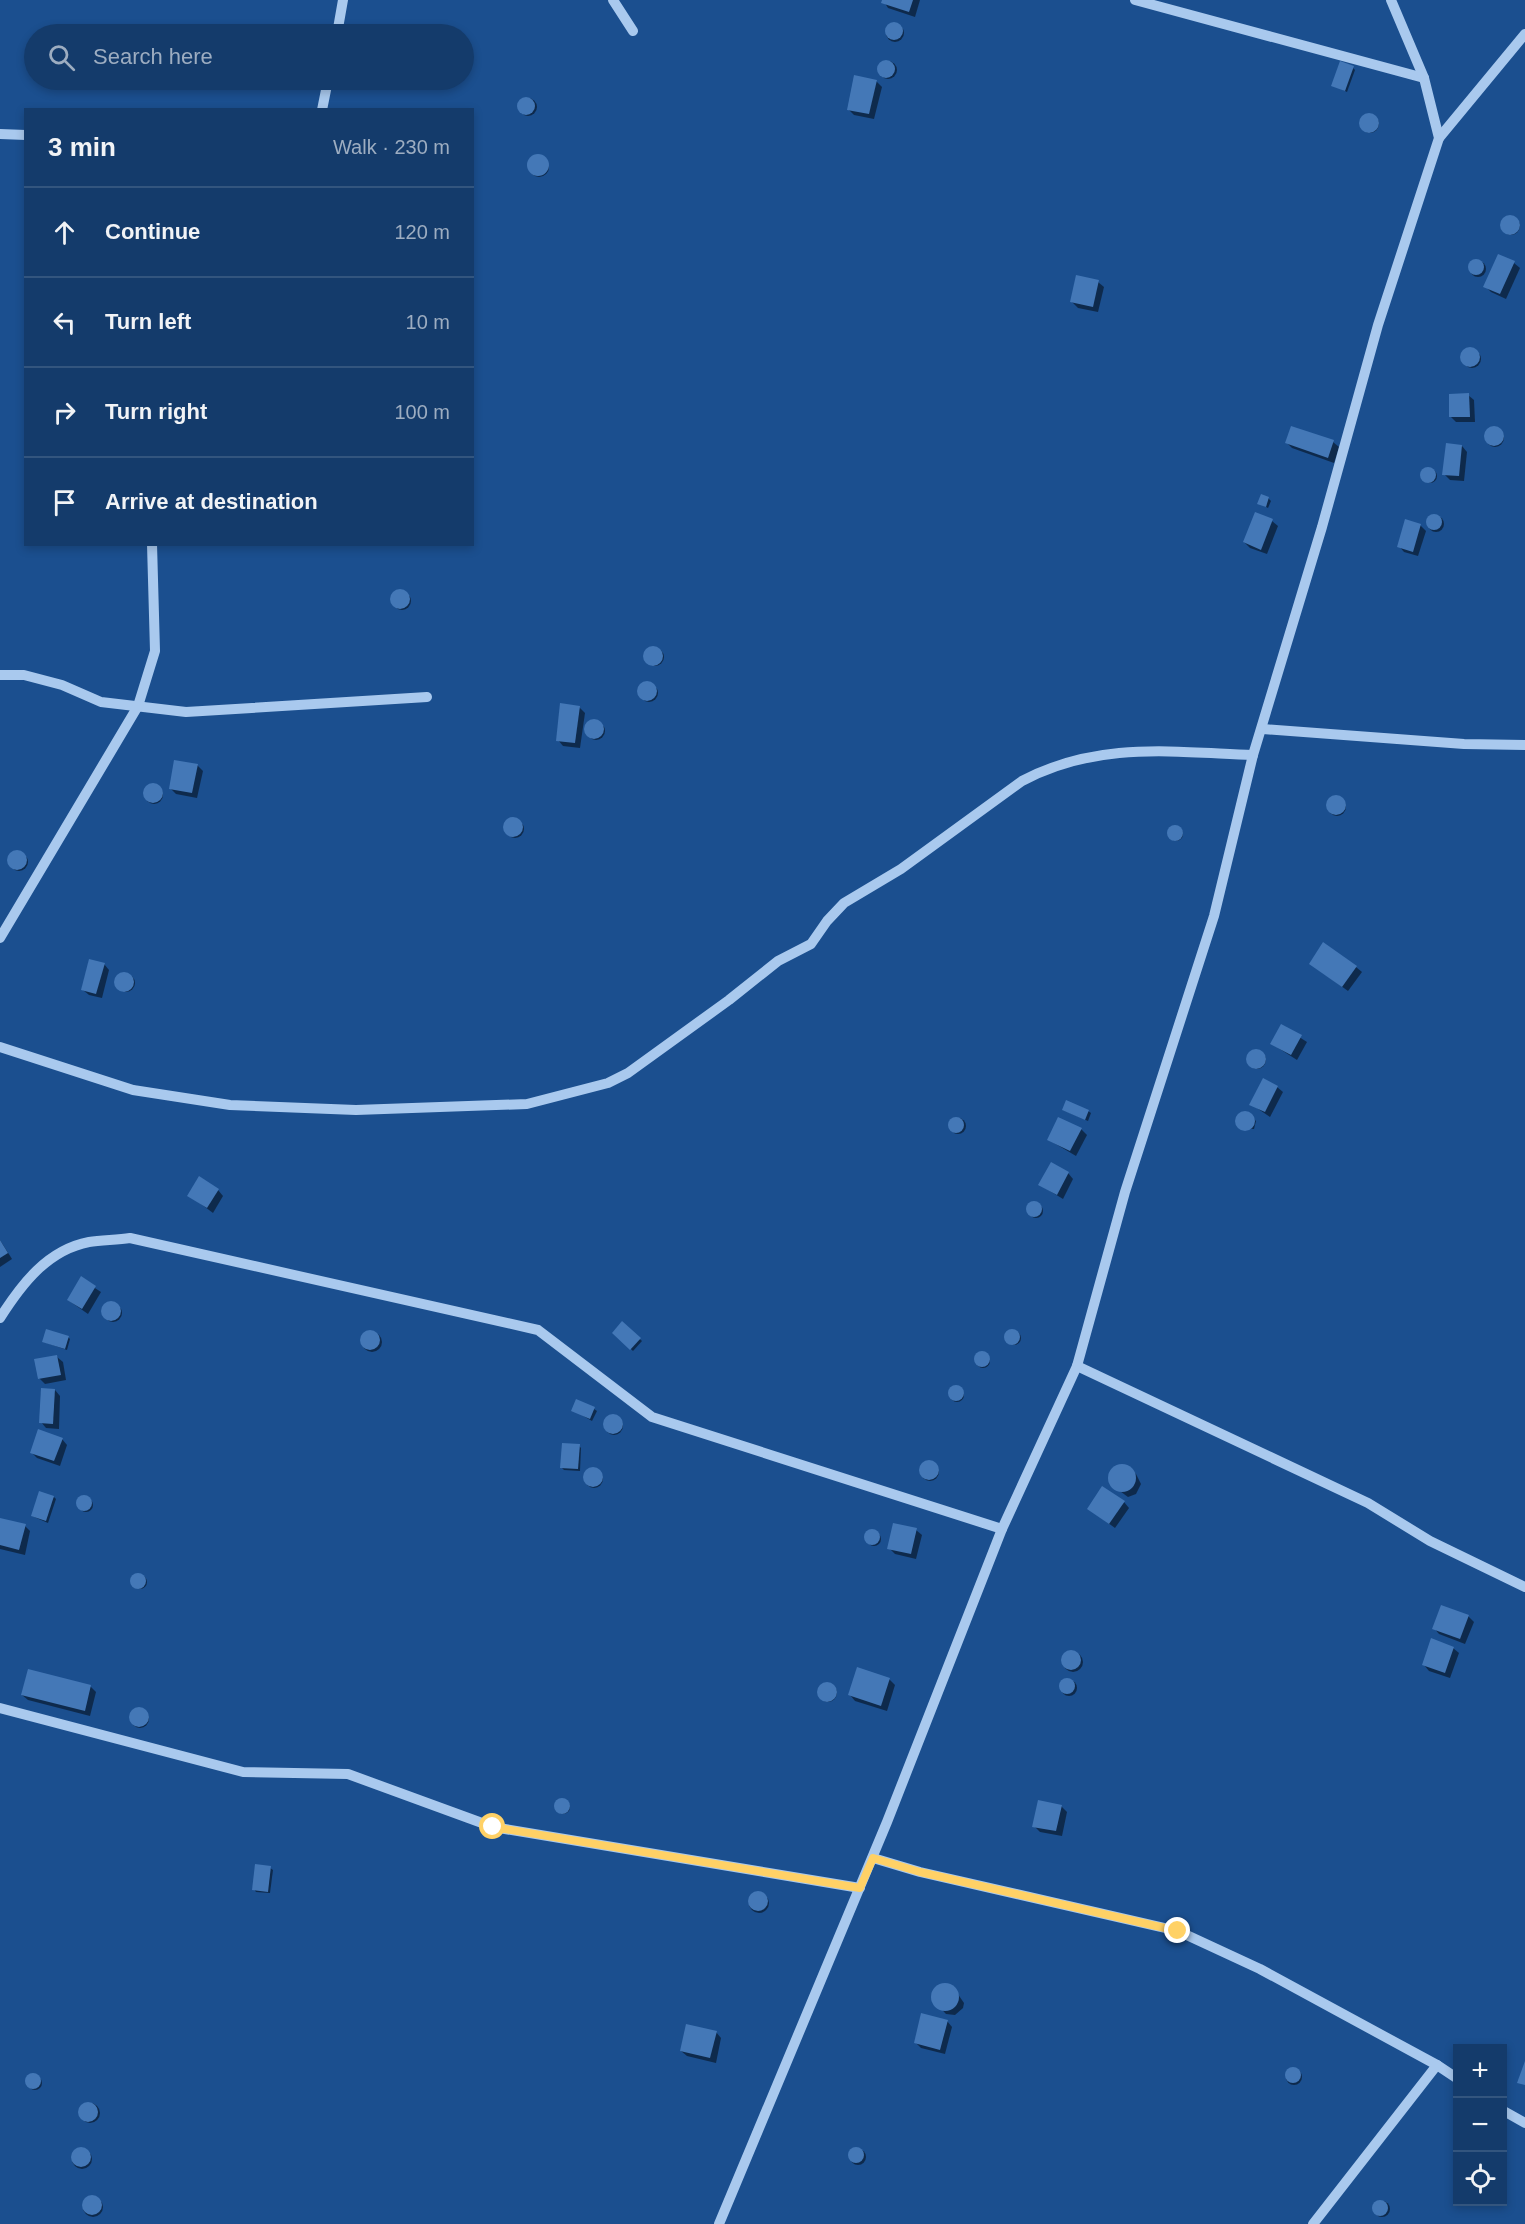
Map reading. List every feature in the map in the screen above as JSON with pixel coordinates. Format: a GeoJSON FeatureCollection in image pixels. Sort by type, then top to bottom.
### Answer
{"type":"FeatureCollection","features":[{"type":"Feature","properties":{"kind":"street"},"geometry":{"type":"LineString","coordinates":[[339,24],[343,0]]}},
{"type":"Feature","properties":{"kind":"street"},"geometry":{"type":"LineString","coordinates":[[613,0],[633,31]]}},
{"type":"Feature","properties":{"kind":"street"},"geometry":{"type":"LineString","coordinates":[[1135,0],[1424,78]]}},
{"type":"Feature","properties":{"kind":"street"},"geometry":{"type":"LineString","coordinates":[[1391,0],[1424,78],[1439,138]]}},
{"type":"Feature","properties":{"kind":"street"},"geometry":{"type":"LineString","coordinates":[[719,2224],[873,1858],[1002,1529],[1077,1366],[1125,1192],[1214,915],[1253,755],[1263,729],[1378,325],[1439,138],[1525,34]]}},
{"type":"Feature","properties":{"kind":"street"},"geometry":{"type":"LineString","coordinates":[[322,108],[326,90]]}},
{"type":"Feature","properties":{"kind":"street"},"geometry":{"type":"LineString","coordinates":[[0,134],[24,135]]}},
{"type":"Feature","properties":{"kind":"street"},"geometry":{"type":"LineString","coordinates":[[0,938],[138,706],[155,651],[152,546]]}},
{"type":"Feature","properties":{"kind":"street"},"geometry":{"type":"LineString","coordinates":[[0,675],[24,675],[62,685],[101,702],[186,712],[427,697]]}},
{"type":"Feature","properties":{"kind":"street"},"geometry":{"type":"LineString","coordinates":[[1263,729],[1464,744],[1525,745]]}},
{"type":"Feature","properties":{"kind":"street"},"geometry":{"type":"LineString","coordinates":[[0,1047],[133,1090],[230,1105],[356,1110],[527,1104],[608,1083],[628,1073],[729,1000],[778,961],[811,944],[826,921],[844,903],[900,869],[1022,780],[1041,770],[1087,756],[1121,752],[1253,755]]}},
{"type":"Feature","properties":{"kind":"street"},"geometry":{"type":"LineString","coordinates":[[0,1318],[15,1294],[47,1260],[87,1242],[130,1238],[538,1330],[652,1417],[1002,1529]]}},
{"type":"Feature","properties":{"kind":"street"},"geometry":{"type":"LineString","coordinates":[[1077,1366],[1368,1503],[1430,1541],[1525,1587]]}},
{"type":"Feature","properties":{"kind":"street"},"geometry":{"type":"LineString","coordinates":[[0,1708],[243,1772],[348,1774],[493,1827],[860,1888]]}},
{"type":"Feature","properties":{"kind":"street"},"geometry":{"type":"LineString","coordinates":[[873,1858],[920,1872],[1178,1931],[1260,1969],[1453,2076]]}},
{"type":"Feature","properties":{"kind":"street"},"geometry":{"type":"LineString","coordinates":[[1313,2224],[1437,2065]]}},
{"type":"Feature","properties":{"kind":"street"},"geometry":{"type":"LineString","coordinates":[[1507,2112],[1525,2123]]}},
{"type":"Feature","properties":{"kind":"building"},"geometry":{"type":"Polygon","coordinates":[[[882,0],[913,0],[909,12],[881,3],[882,0]]]}},
{"type":"Feature","properties":{"kind":"building"},"geometry":{"type":"Polygon","coordinates":[[[894,22],[900,25],[903,31],[900,37],[894,40],[888,37],[885,31],[888,25],[894,22]]]}},
{"type":"Feature","properties":{"kind":"building"},"geometry":{"type":"Polygon","coordinates":[[[886,60],[892,63],[895,69],[892,75],[886,78],[880,75],[877,69],[880,63],[886,60]]]}},
{"type":"Feature","properties":{"kind":"building"},"geometry":{"type":"Polygon","coordinates":[[[1340,61],[1354,66],[1345,91],[1331,86],[1340,61]]]}},
{"type":"Feature","properties":{"kind":"building"},"geometry":{"type":"Polygon","coordinates":[[[854,75],[877,80],[869,114],[847,110],[854,75]]]}},
{"type":"Feature","properties":{"kind":"building"},"geometry":{"type":"Polygon","coordinates":[[[526,97],[532,100],[535,106],[532,112],[526,115],[520,112],[517,106],[520,100],[526,97]]]}},
{"type":"Feature","properties":{"kind":"building"},"geometry":{"type":"Polygon","coordinates":[[[1369,113],[1376,116],[1379,123],[1376,130],[1369,133],[1362,130],[1359,123],[1362,116],[1369,113]]]}},
{"type":"Feature","properties":{"kind":"building"},"geometry":{"type":"Polygon","coordinates":[[[538,154],[548,161],[549,165],[542,175],[538,176],[528,169],[527,165],[534,155],[538,154]]]}},
{"type":"Feature","properties":{"kind":"building"},"geometry":{"type":"Polygon","coordinates":[[[1510,215],[1517,218],[1520,225],[1517,232],[1510,235],[1503,232],[1500,225],[1503,218],[1510,215]]]}},
{"type":"Feature","properties":{"kind":"building"},"geometry":{"type":"Polygon","coordinates":[[[1498,254],[1515,261],[1500,294],[1483,287],[1498,254]]]}},
{"type":"Feature","properties":{"kind":"building"},"geometry":{"type":"Polygon","coordinates":[[[1473,259],[1479,259],[1484,267],[1482,273],[1473,275],[1468,270],[1468,264],[1473,259]]]}},
{"type":"Feature","properties":{"kind":"building"},"geometry":{"type":"Polygon","coordinates":[[[1076,275],[1099,280],[1093,307],[1070,302],[1076,275]]]}},
{"type":"Feature","properties":{"kind":"building"},"geometry":{"type":"Polygon","coordinates":[[[1470,347],[1477,350],[1480,357],[1477,364],[1470,367],[1463,364],[1460,357],[1463,350],[1470,347]]]}},
{"type":"Feature","properties":{"kind":"building"},"geometry":{"type":"Polygon","coordinates":[[[1469,393],[1470,417],[1449,417],[1449,394],[1469,393]]]}},
{"type":"Feature","properties":{"kind":"building"},"geometry":{"type":"Polygon","coordinates":[[[1291,426],[1334,440],[1328,458],[1285,443],[1291,426]]]}},
{"type":"Feature","properties":{"kind":"building"},"geometry":{"type":"Polygon","coordinates":[[[1494,426],[1501,429],[1504,436],[1501,443],[1494,446],[1487,443],[1484,436],[1487,429],[1494,426]]]}},
{"type":"Feature","properties":{"kind":"building"},"geometry":{"type":"Polygon","coordinates":[[[1446,443],[1462,445],[1459,476],[1442,475],[1446,443]]]}},
{"type":"Feature","properties":{"kind":"building"},"geometry":{"type":"Polygon","coordinates":[[[1425,467],[1431,467],[1436,475],[1434,481],[1425,483],[1420,478],[1420,472],[1425,467]]]}},
{"type":"Feature","properties":{"kind":"building"},"geometry":{"type":"Polygon","coordinates":[[[1261,494],[1269,497],[1266,507],[1257,504],[1261,494]]]}},
{"type":"Feature","properties":{"kind":"building"},"geometry":{"type":"Polygon","coordinates":[[[1255,512],[1273,519],[1261,550],[1243,542],[1255,512]]]}},
{"type":"Feature","properties":{"kind":"building"},"geometry":{"type":"Polygon","coordinates":[[[1431,514],[1437,514],[1442,522],[1440,528],[1431,530],[1426,525],[1426,519],[1431,514]]]}},
{"type":"Feature","properties":{"kind":"building"},"geometry":{"type":"Polygon","coordinates":[[[1405,519],[1421,524],[1413,552],[1397,547],[1405,519]]]}},
{"type":"Feature","properties":{"kind":"building"},"geometry":{"type":"Polygon","coordinates":[[[400,589],[407,592],[410,599],[407,606],[400,609],[393,606],[390,599],[393,592],[400,589]]]}},
{"type":"Feature","properties":{"kind":"building"},"geometry":{"type":"Polygon","coordinates":[[[653,646],[660,649],[663,656],[660,663],[653,666],[646,663],[643,656],[646,649],[653,646]]]}},
{"type":"Feature","properties":{"kind":"building"},"geometry":{"type":"Polygon","coordinates":[[[647,681],[654,684],[657,691],[654,698],[647,701],[640,698],[637,691],[640,684],[647,681]]]}},
{"type":"Feature","properties":{"kind":"building"},"geometry":{"type":"Polygon","coordinates":[[[560,703],[580,706],[575,743],[556,741],[560,703]]]}},
{"type":"Feature","properties":{"kind":"building"},"geometry":{"type":"Polygon","coordinates":[[[594,719],[601,722],[604,729],[601,736],[594,739],[587,736],[584,729],[587,722],[594,719]]]}},
{"type":"Feature","properties":{"kind":"building"},"geometry":{"type":"Polygon","coordinates":[[[174,760],[198,764],[192,793],[169,789],[174,760]]]}},
{"type":"Feature","properties":{"kind":"building"},"geometry":{"type":"Polygon","coordinates":[[[153,783],[160,786],[163,793],[160,800],[153,803],[146,800],[143,793],[146,786],[153,783]]]}},
{"type":"Feature","properties":{"kind":"building"},"geometry":{"type":"Polygon","coordinates":[[[1336,795],[1343,798],[1346,805],[1343,812],[1336,815],[1329,812],[1326,805],[1329,798],[1336,795]]]}},
{"type":"Feature","properties":{"kind":"building"},"geometry":{"type":"Polygon","coordinates":[[[513,817],[520,820],[523,827],[520,834],[513,837],[506,834],[503,827],[506,820],[513,817]]]}},
{"type":"Feature","properties":{"kind":"building"},"geometry":{"type":"Polygon","coordinates":[[[1175,825],[1181,827],[1183,833],[1181,839],[1175,841],[1169,839],[1167,833],[1169,827],[1175,825]]]}},
{"type":"Feature","properties":{"kind":"building"},"geometry":{"type":"Polygon","coordinates":[[[17,850],[24,853],[27,860],[24,867],[17,870],[10,867],[7,860],[10,853],[17,850]]]}},
{"type":"Feature","properties":{"kind":"building"},"geometry":{"type":"Polygon","coordinates":[[[1323,942],[1357,966],[1342,987],[1309,964],[1323,942]]]}},
{"type":"Feature","properties":{"kind":"building"},"geometry":{"type":"Polygon","coordinates":[[[89,959],[105,963],[96,994],[81,990],[89,959]]]}},
{"type":"Feature","properties":{"kind":"building"},"geometry":{"type":"Polygon","coordinates":[[[124,972],[131,975],[134,982],[131,989],[124,992],[117,989],[114,982],[117,975],[124,972]]]}},
{"type":"Feature","properties":{"kind":"building"},"geometry":{"type":"Polygon","coordinates":[[[1281,1024],[1302,1035],[1291,1055],[1270,1044],[1281,1024]]]}},
{"type":"Feature","properties":{"kind":"building"},"geometry":{"type":"Polygon","coordinates":[[[1256,1049],[1263,1052],[1266,1059],[1263,1066],[1256,1069],[1249,1066],[1246,1059],[1249,1052],[1256,1049]]]}},
{"type":"Feature","properties":{"kind":"building"},"geometry":{"type":"Polygon","coordinates":[[[1263,1078],[1278,1086],[1265,1112],[1249,1105],[1263,1078]]]}},
{"type":"Feature","properties":{"kind":"building"},"geometry":{"type":"Polygon","coordinates":[[[1066,1100],[1089,1110],[1085,1120],[1062,1110],[1066,1100]]]}},
{"type":"Feature","properties":{"kind":"building"},"geometry":{"type":"Polygon","coordinates":[[[1245,1111],[1252,1114],[1255,1121],[1252,1128],[1245,1131],[1238,1128],[1235,1121],[1238,1114],[1245,1111]]]}},
{"type":"Feature","properties":{"kind":"building"},"geometry":{"type":"Polygon","coordinates":[[[956,1117],[962,1119],[964,1125],[962,1131],[956,1133],[950,1131],[948,1125],[950,1119],[956,1117]]]}},
{"type":"Feature","properties":{"kind":"building"},"geometry":{"type":"Polygon","coordinates":[[[1058,1117],[1082,1128],[1070,1151],[1047,1140],[1058,1117]]]}},
{"type":"Feature","properties":{"kind":"building"},"geometry":{"type":"Polygon","coordinates":[[[1051,1162],[1069,1172],[1057,1195],[1038,1185],[1051,1162]]]}},
{"type":"Feature","properties":{"kind":"building"},"geometry":{"type":"Polygon","coordinates":[[[199,1176],[219,1189],[207,1208],[187,1196],[199,1176]]]}},
{"type":"Feature","properties":{"kind":"building"},"geometry":{"type":"Polygon","coordinates":[[[1034,1201],[1040,1203],[1042,1209],[1040,1215],[1034,1217],[1028,1215],[1026,1209],[1028,1203],[1034,1201]]]}},
{"type":"Feature","properties":{"kind":"building"},"geometry":{"type":"Polygon","coordinates":[[[0,1240],[8,1253],[0,1258],[0,1240]]]}},
{"type":"Feature","properties":{"kind":"building"},"geometry":{"type":"Polygon","coordinates":[[[81,1276],[96,1286],[82,1309],[67,1300],[81,1276]]]}},
{"type":"Feature","properties":{"kind":"building"},"geometry":{"type":"Polygon","coordinates":[[[111,1301],[118,1304],[121,1311],[118,1318],[111,1321],[104,1318],[101,1311],[104,1304],[111,1301]]]}},
{"type":"Feature","properties":{"kind":"building"},"geometry":{"type":"Polygon","coordinates":[[[622,1321],[641,1338],[630,1350],[612,1333],[622,1321]]]}},
{"type":"Feature","properties":{"kind":"building"},"geometry":{"type":"Polygon","coordinates":[[[46,1329],[69,1336],[65,1349],[42,1342],[46,1329]]]}},
{"type":"Feature","properties":{"kind":"building"},"geometry":{"type":"Polygon","coordinates":[[[1012,1329],[1018,1331],[1020,1337],[1018,1343],[1012,1345],[1006,1343],[1004,1337],[1006,1331],[1012,1329]]]}},
{"type":"Feature","properties":{"kind":"building"},"geometry":{"type":"Polygon","coordinates":[[[370,1330],[377,1333],[380,1340],[377,1347],[370,1350],[363,1347],[360,1340],[363,1333],[370,1330]]]}},
{"type":"Feature","properties":{"kind":"building"},"geometry":{"type":"Polygon","coordinates":[[[982,1351],[988,1353],[990,1359],[988,1365],[982,1367],[976,1365],[974,1359],[976,1353],[982,1351]]]}},
{"type":"Feature","properties":{"kind":"building"},"geometry":{"type":"Polygon","coordinates":[[[57,1355],[61,1375],[38,1379],[34,1359],[57,1355]]]}},
{"type":"Feature","properties":{"kind":"building"},"geometry":{"type":"Polygon","coordinates":[[[956,1385],[962,1387],[964,1393],[962,1399],[956,1401],[950,1399],[948,1393],[950,1387],[956,1385]]]}},
{"type":"Feature","properties":{"kind":"building"},"geometry":{"type":"Polygon","coordinates":[[[41,1388],[55,1389],[53,1424],[39,1423],[41,1388]]]}},
{"type":"Feature","properties":{"kind":"building"},"geometry":{"type":"Polygon","coordinates":[[[576,1399],[595,1407],[590,1419],[571,1411],[576,1399]]]}},
{"type":"Feature","properties":{"kind":"building"},"geometry":{"type":"Polygon","coordinates":[[[613,1414],[620,1417],[623,1424],[620,1431],[613,1434],[606,1431],[603,1424],[606,1417],[613,1414]]]}},
{"type":"Feature","properties":{"kind":"building"},"geometry":{"type":"Polygon","coordinates":[[[38,1429],[63,1438],[54,1461],[30,1453],[38,1429]]]}},
{"type":"Feature","properties":{"kind":"building"},"geometry":{"type":"Polygon","coordinates":[[[562,1443],[580,1444],[578,1469],[560,1468],[562,1443]]]}},
{"type":"Feature","properties":{"kind":"building"},"geometry":{"type":"Polygon","coordinates":[[[929,1460],[936,1463],[939,1470],[936,1477],[929,1480],[922,1477],[919,1470],[922,1463],[929,1460]]]}},
{"type":"Feature","properties":{"kind":"building"},"geometry":{"type":"Polygon","coordinates":[[[1122,1464],[1132,1468],[1136,1478],[1132,1488],[1122,1492],[1112,1488],[1108,1478],[1112,1468],[1122,1464]]]}},
{"type":"Feature","properties":{"kind":"building"},"geometry":{"type":"Polygon","coordinates":[[[593,1467],[600,1470],[603,1477],[600,1484],[593,1487],[586,1484],[583,1477],[586,1470],[593,1467]]]}},
{"type":"Feature","properties":{"kind":"building"},"geometry":{"type":"Polygon","coordinates":[[[1102,1486],[1125,1501],[1109,1524],[1087,1509],[1102,1486]]]}},
{"type":"Feature","properties":{"kind":"building"},"geometry":{"type":"Polygon","coordinates":[[[39,1491],[54,1496],[46,1521],[31,1516],[39,1491]]]}},
{"type":"Feature","properties":{"kind":"building"},"geometry":{"type":"Polygon","coordinates":[[[84,1495],[90,1497],[92,1503],[90,1509],[84,1511],[78,1509],[76,1503],[78,1497],[84,1495]]]}},
{"type":"Feature","properties":{"kind":"building"},"geometry":{"type":"Polygon","coordinates":[[[0,1518],[26,1524],[19,1550],[0,1545],[0,1518]]]}},
{"type":"Feature","properties":{"kind":"building"},"geometry":{"type":"Polygon","coordinates":[[[893,1523],[917,1528],[911,1554],[887,1549],[893,1523]]]}},
{"type":"Feature","properties":{"kind":"building"},"geometry":{"type":"Polygon","coordinates":[[[872,1529],[878,1531],[880,1537],[878,1543],[872,1545],[866,1543],[864,1537],[866,1531],[872,1529]]]}},
{"type":"Feature","properties":{"kind":"building"},"geometry":{"type":"Polygon","coordinates":[[[138,1573],[144,1575],[146,1581],[144,1587],[138,1589],[132,1587],[130,1581],[132,1575],[138,1573]]]}},
{"type":"Feature","properties":{"kind":"building"},"geometry":{"type":"Polygon","coordinates":[[[1441,1605],[1469,1615],[1460,1639],[1432,1629],[1441,1605]]]}},
{"type":"Feature","properties":{"kind":"building"},"geometry":{"type":"Polygon","coordinates":[[[1431,1638],[1454,1647],[1445,1673],[1422,1665],[1431,1638]]]}},
{"type":"Feature","properties":{"kind":"building"},"geometry":{"type":"Polygon","coordinates":[[[1071,1650],[1078,1653],[1081,1660],[1078,1667],[1071,1670],[1064,1667],[1061,1660],[1064,1653],[1071,1650]]]}},
{"type":"Feature","properties":{"kind":"building"},"geometry":{"type":"Polygon","coordinates":[[[857,1667],[890,1678],[881,1706],[848,1695],[857,1667]]]}},
{"type":"Feature","properties":{"kind":"building"},"geometry":{"type":"Polygon","coordinates":[[[28,1669],[91,1685],[85,1711],[21,1695],[28,1669]]]}},
{"type":"Feature","properties":{"kind":"building"},"geometry":{"type":"Polygon","coordinates":[[[1064,1678],[1070,1678],[1075,1686],[1073,1692],[1064,1694],[1059,1689],[1059,1683],[1064,1678]]]}},
{"type":"Feature","properties":{"kind":"building"},"geometry":{"type":"Polygon","coordinates":[[[827,1682],[834,1685],[837,1692],[834,1699],[827,1702],[820,1699],[817,1692],[820,1685],[827,1682]]]}},
{"type":"Feature","properties":{"kind":"building"},"geometry":{"type":"Polygon","coordinates":[[[139,1707],[146,1710],[149,1717],[146,1724],[139,1727],[132,1724],[129,1717],[132,1710],[139,1707]]]}},
{"type":"Feature","properties":{"kind":"building"},"geometry":{"type":"Polygon","coordinates":[[[562,1798],[568,1800],[570,1806],[568,1812],[562,1814],[556,1812],[554,1806],[556,1800],[562,1798]]]}},
{"type":"Feature","properties":{"kind":"building"},"geometry":{"type":"Polygon","coordinates":[[[1038,1800],[1062,1805],[1056,1831],[1032,1827],[1038,1800]]]}},
{"type":"Feature","properties":{"kind":"building"},"geometry":{"type":"Polygon","coordinates":[[[255,1864],[271,1866],[268,1892],[252,1890],[255,1864]]]}},
{"type":"Feature","properties":{"kind":"building"},"geometry":{"type":"Polygon","coordinates":[[[754,1891],[762,1891],[768,1897],[768,1905],[762,1911],[754,1911],[748,1905],[748,1897],[754,1891]]]}},
{"type":"Feature","properties":{"kind":"building"},"geometry":{"type":"Polygon","coordinates":[[[945,1983],[955,1987],[959,1997],[955,2007],[945,2011],[935,2007],[931,1997],[935,1987],[945,1983]]]}},
{"type":"Feature","properties":{"kind":"building"},"geometry":{"type":"Polygon","coordinates":[[[921,2013],[948,2020],[940,2050],[914,2043],[921,2013]]]}},
{"type":"Feature","properties":{"kind":"building"},"geometry":{"type":"Polygon","coordinates":[[[686,2024],[717,2031],[710,2058],[680,2051],[686,2024]]]}},
{"type":"Feature","properties":{"kind":"building"},"geometry":{"type":"Polygon","coordinates":[[[1525,2061],[1525,2085],[1517,2083],[1525,2061]]]}},
{"type":"Feature","properties":{"kind":"building"},"geometry":{"type":"Polygon","coordinates":[[[1290,2067],[1296,2067],[1301,2075],[1299,2081],[1290,2083],[1285,2078],[1285,2072],[1290,2067]]]}},
{"type":"Feature","properties":{"kind":"building"},"geometry":{"type":"Polygon","coordinates":[[[33,2073],[39,2075],[41,2081],[39,2087],[33,2089],[27,2087],[25,2081],[27,2075],[33,2073]]]}},
{"type":"Feature","properties":{"kind":"building"},"geometry":{"type":"Polygon","coordinates":[[[84,2102],[92,2102],[98,2108],[98,2116],[92,2122],[84,2122],[78,2116],[78,2108],[84,2102]]]}},
{"type":"Feature","properties":{"kind":"building"},"geometry":{"type":"Polygon","coordinates":[[[77,2147],[85,2147],[91,2153],[91,2161],[85,2167],[77,2167],[71,2161],[71,2153],[77,2147]]]}},
{"type":"Feature","properties":{"kind":"building"},"geometry":{"type":"Polygon","coordinates":[[[853,2147],[859,2147],[864,2155],[862,2161],[853,2163],[848,2158],[848,2152],[853,2147]]]}},
{"type":"Feature","properties":{"kind":"building"},"geometry":{"type":"Polygon","coordinates":[[[88,2195],[96,2195],[102,2201],[102,2209],[96,2215],[88,2215],[82,2209],[82,2201],[88,2195]]]}},
{"type":"Feature","properties":{"kind":"building"},"geometry":{"type":"Polygon","coordinates":[[[1377,2200],[1383,2200],[1388,2208],[1386,2214],[1377,2216],[1372,2211],[1372,2205],[1377,2200]]]}},
{"type":"Feature","properties":{"kind":"route"},"geometry":{"type":"LineString","coordinates":[[493,1827],[860,1888],[873,1858],[920,1872],[1178,1931]]}}]}
